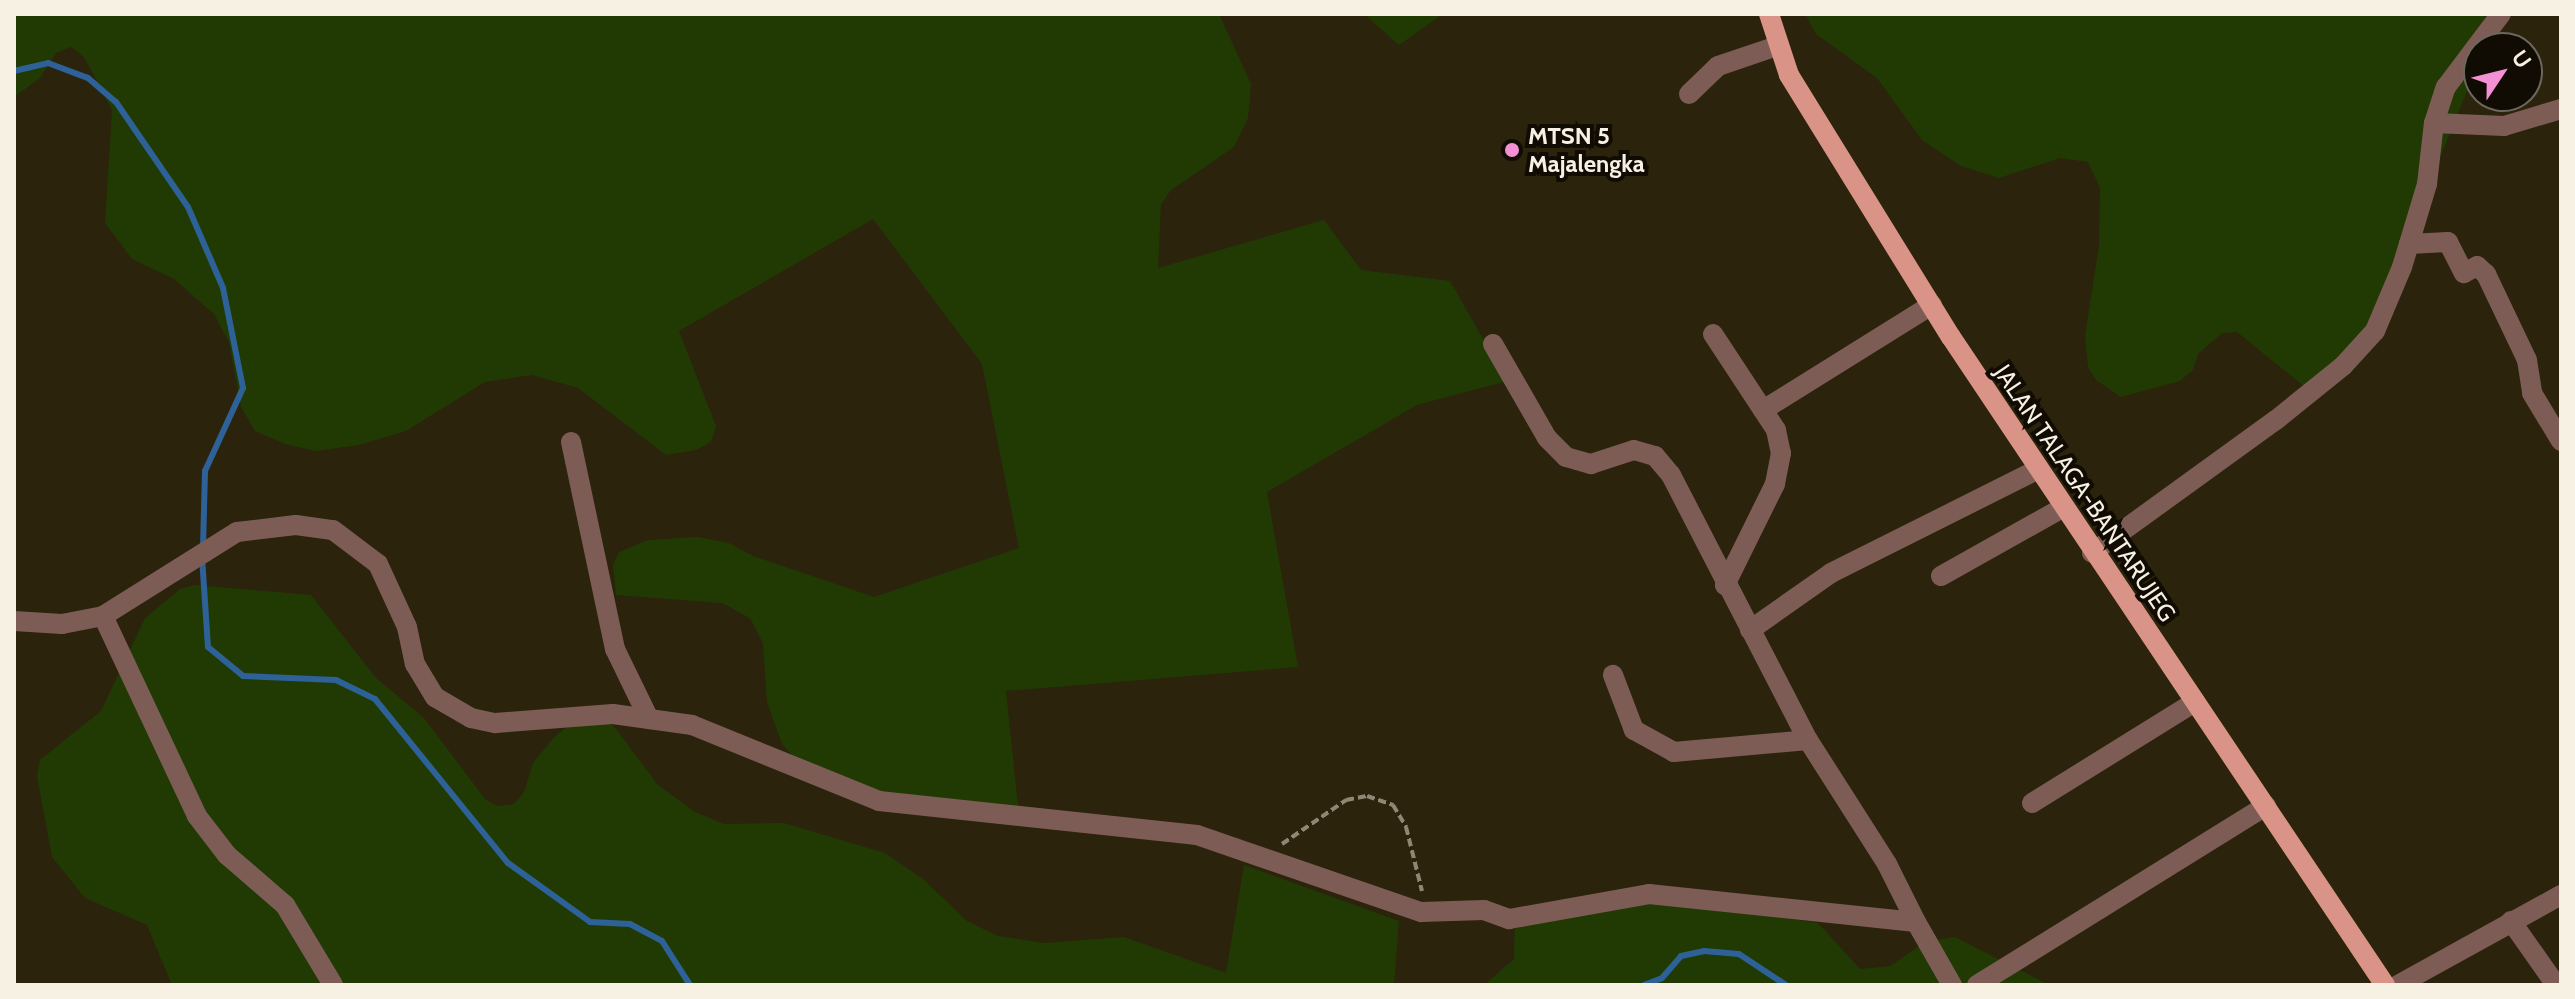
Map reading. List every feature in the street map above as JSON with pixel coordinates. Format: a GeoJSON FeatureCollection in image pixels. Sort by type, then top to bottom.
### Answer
{"type":"FeatureCollection","features":[{"type":"Feature","properties":{"kind":"main road","name":"JALAN TALAGA-BANTARUJEG"},"geometry":{"type":"LineString","coordinates":[[1769,14],[1777,46],[1932,305],[2062,508],[2385,985]]}},
{"type":"Feature","properties":{"kind":"street"},"geometry":{"type":"LineString","coordinates":[[2092,553],[2343,366],[2375,331],[2409,244],[2427,184],[2434,123],[2446,87],[2501,14]]}},
{"type":"Feature","properties":{"kind":"street"},"geometry":{"type":"LineString","coordinates":[[1689,94],[1718,66],[1777,46]]}},
{"type":"Feature","properties":{"kind":"street"},"geometry":{"type":"LineString","coordinates":[[2434,123],[2504,126],[2561,109]]}},
{"type":"Feature","properties":{"kind":"street"},"geometry":{"type":"LineString","coordinates":[[2409,244],[2448,242],[2464,273],[2477,266],[2486,274],[2527,360],[2532,393],[2561,441]]}},
{"type":"Feature","properties":{"kind":"street"},"geometry":{"type":"LineString","coordinates":[[1763,410],[1932,305]]}},
{"type":"Feature","properties":{"kind":"street"},"geometry":{"type":"LineString","coordinates":[[1713,334],[1776,430],[1781,453],[1775,484],[1725,585]]}},
{"type":"Feature","properties":{"kind":"street"},"geometry":{"type":"LineString","coordinates":[[1493,344],[1547,438],[1566,457],[1591,464],[1634,450],[1655,456],[1671,475],[1725,585],[1808,740],[1887,864],[1952,985]]}},
{"type":"Feature","properties":{"kind":"street"},"geometry":{"type":"LineString","coordinates":[[571,442],[615,649],[649,719]]}},
{"type":"Feature","properties":{"kind":"street"},"geometry":{"type":"LineString","coordinates":[[1750,630],[1831,573],[2037,470]]}},
{"type":"Feature","properties":{"kind":"street"},"geometry":{"type":"LineString","coordinates":[[1941,576],[2062,508]]}},
{"type":"Feature","properties":{"kind":"street"},"geometry":{"type":"LineString","coordinates":[[14,621],[62,624],[103,616],[237,532],[296,525],[333,530],[360,546],[387,581],[425,683],[459,714],[495,723],[601,714],[692,725],[879,801],[1161,828],[1264,858],[1421,912],[1484,910],[1509,919],[1649,894],[1916,922]]}},
{"type":"Feature","properties":{"kind":"street"},"geometry":{"type":"LineString","coordinates":[[103,616],[150,725],[197,816],[227,855],[285,905],[333,985]]}},
{"type":"Feature","properties":{"kind":"street"},"geometry":{"type":"LineString","coordinates":[[1613,675],[1634,730],[1674,752],[1808,740]]}},
{"type":"Feature","properties":{"kind":"street"},"geometry":{"type":"LineString","coordinates":[[2032,803],[2195,702]]}},
{"type":"Feature","properties":{"kind":"street"},"geometry":{"type":"LineString","coordinates":[[1977,985],[2266,806]]}},
{"type":"Feature","properties":{"kind":"street"},"geometry":{"type":"LineString","coordinates":[[2398,985],[2561,895]]}},
{"type":"Feature","properties":{"kind":"street"},"geometry":{"type":"LineString","coordinates":[[2511,921],[2556,985]]}},
{"type":"Feature","properties":{"kind":"path"},"geometry":{"type":"LineString","coordinates":[[1264,858],[1346,800],[1367,796],[1393,805],[1406,827],[1422,877],[1421,912]]}},
{"type":"Feature","properties":{"kind":"green space"},"geometry":{"type":"Polygon","coordinates":[[[14,14],[1219,14],[1251,84],[1248,118],[1234,147],[1171,190],[1161,204],[1158,268],[1324,220],[1361,270],[1450,281],[1507,381],[1417,405],[1267,492],[1298,667],[1006,691],[1019,816],[819,785],[782,744],[767,702],[763,643],[750,618],[722,603],[616,595],[613,565],[619,552],[648,540],[698,537],[729,543],[753,556],[874,597],[1019,548],[982,364],[873,219],[679,331],[716,426],[711,442],[696,450],[666,455],[578,388],[532,375],[485,382],[406,431],[359,445],[315,451],[285,444],[255,431],[241,407],[229,342],[214,314],[174,279],[132,259],[105,223],[112,110],[84,57],[71,47],[56,53],[40,78],[14,97],[14,14]]]}},
{"type":"Feature","properties":{"kind":"green space"},"geometry":{"type":"Polygon","coordinates":[[[1364,14],[1443,14],[1399,45],[1364,14]]]}},
{"type":"Feature","properties":{"kind":"green space"},"geometry":{"type":"Polygon","coordinates":[[[1805,14],[2486,14],[2482,32],[2463,32],[2463,101],[2363,346],[2311,392],[2237,332],[2222,333],[2198,354],[2193,370],[2180,381],[2121,397],[2096,380],[2088,367],[2085,336],[2099,245],[2100,188],[2088,162],[2060,158],[1999,178],[1961,166],[1922,140],[1877,78],[1816,34],[1805,14]]]}},
{"type":"Feature","properties":{"kind":"green space"},"geometry":{"type":"Polygon","coordinates":[[[195,585],[311,595],[376,678],[424,718],[485,799],[497,806],[514,804],[524,792],[533,763],[555,736],[567,727],[599,721],[613,725],[658,785],[695,812],[724,824],[784,823],[885,853],[923,879],[967,921],[998,936],[1044,943],[1124,937],[1226,973],[1244,865],[1399,921],[1394,985],[172,985],[147,925],[85,898],[52,857],[37,776],[40,760],[101,711],[145,618],[180,589],[195,585]]]}},
{"type":"Feature","properties":{"kind":"green space"},"geometry":{"type":"Polygon","coordinates":[[[1640,896],[1818,923],[1860,969],[1890,966],[1925,942],[1955,937],[2049,985],[1484,985],[1514,959],[1515,915],[1640,896]]]}},
{"type":"Feature","properties":{"kind":"waterway"},"geometry":{"type":"LineString","coordinates":[[14,71],[48,63],[88,78],[116,102],[188,207],[223,288],[243,388],[205,471],[203,546]]}},
{"type":"Feature","properties":{"kind":"waterway"},"geometry":{"type":"LineString","coordinates":[[202,557],[208,647],[243,676],[336,680],[375,699],[508,863],[590,922],[630,924],[662,941],[690,985]]}},
{"type":"Feature","properties":{"kind":"waterway"},"geometry":{"type":"LineString","coordinates":[[1644,985],[1662,978],[1681,956],[1704,951],[1739,954],[1786,985]]}},
{"type":"Feature","properties":{"kind":"place","name":"MTSN 5 Majalengka"},"geometry":{"type":"Point","coordinates":[1512,150]}}]}
